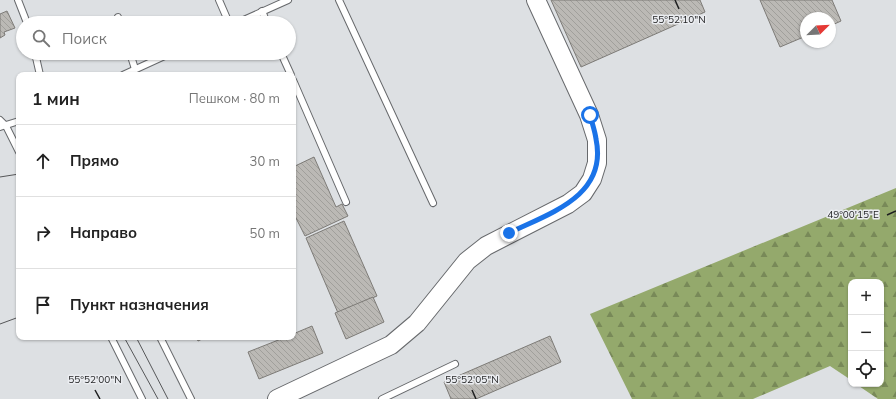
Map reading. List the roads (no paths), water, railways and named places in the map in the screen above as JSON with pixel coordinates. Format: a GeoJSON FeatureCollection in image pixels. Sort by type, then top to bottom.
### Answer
{"type":"FeatureCollection","features":[{"type":"Feature","properties":{"kind":"main road"},"geometry":{"type":"LineString","coordinates":[[277,399],[391,345],[417,323],[467,261],[486,246],[568,204],[583,193],[592,179],[597,163],[597,140],[590,115],[536,0]]}},
{"type":"Feature","properties":{"kind":"main road"},"geometry":{"type":"LineString","coordinates":[[309,399],[345,367]]}},
{"type":"Feature","properties":{"kind":"lane"},"geometry":{"type":"LineString","coordinates":[[18,0],[24,16]]}},
{"type":"Feature","properties":{"kind":"lane"},"geometry":{"type":"LineString","coordinates":[[219,0],[226,16]]}},
{"type":"Feature","properties":{"kind":"lane"},"geometry":{"type":"LineString","coordinates":[[252,16],[288,0]]}},
{"type":"Feature","properties":{"kind":"lane"},"geometry":{"type":"LineString","coordinates":[[339,0],[433,203]]}},
{"type":"Feature","properties":{"kind":"lane"},"geometry":{"type":"LineString","coordinates":[[262,11],[264,16]]}},
{"type":"Feature","properties":{"kind":"lane"},"geometry":{"type":"LineString","coordinates":[[37,60],[39,72]]}},
{"type":"Feature","properties":{"kind":"lane"},"geometry":{"type":"LineString","coordinates":[[133,60],[136,69]]}},
{"type":"Feature","properties":{"kind":"lane"},"geometry":{"type":"LineString","coordinates":[[130,72],[156,60]]}},
{"type":"Feature","properties":{"kind":"lane"},"geometry":{"type":"LineString","coordinates":[[284,60],[290,72]]}},
{"type":"Feature","properties":{"kind":"lane"},"geometry":{"type":"LineString","coordinates":[[296,87],[346,202]]}},
{"type":"Feature","properties":{"kind":"lane"},"geometry":{"type":"LineString","coordinates":[[0,120],[16,147]]}},
{"type":"Feature","properties":{"kind":"lane"},"geometry":{"type":"LineString","coordinates":[[3,126],[16,121]]}},
{"type":"Feature","properties":{"kind":"lane"},"geometry":{"type":"LineString","coordinates":[[112,340],[142,399]]}},
{"type":"Feature","properties":{"kind":"lane"},"geometry":{"type":"LineString","coordinates":[[162,340],[191,399]]}},
{"type":"Feature","properties":{"kind":"lane"},"geometry":{"type":"LineString","coordinates":[[382,399],[455,364]]}},
{"type":"Feature","properties":{"kind":"tram line"},"geometry":{"type":"LineString","coordinates":[[0,177],[16,174]]}},
{"type":"Feature","properties":{"kind":"tram line"},"geometry":{"type":"LineString","coordinates":[[0,324],[16,318]]}},
{"type":"Feature","properties":{"kind":"tram line"},"geometry":{"type":"LineString","coordinates":[[126,340],[158,399]]}},
{"type":"Feature","properties":{"kind":"tram line"},"geometry":{"type":"LineString","coordinates":[[138,340],[168,399]]}}]}
